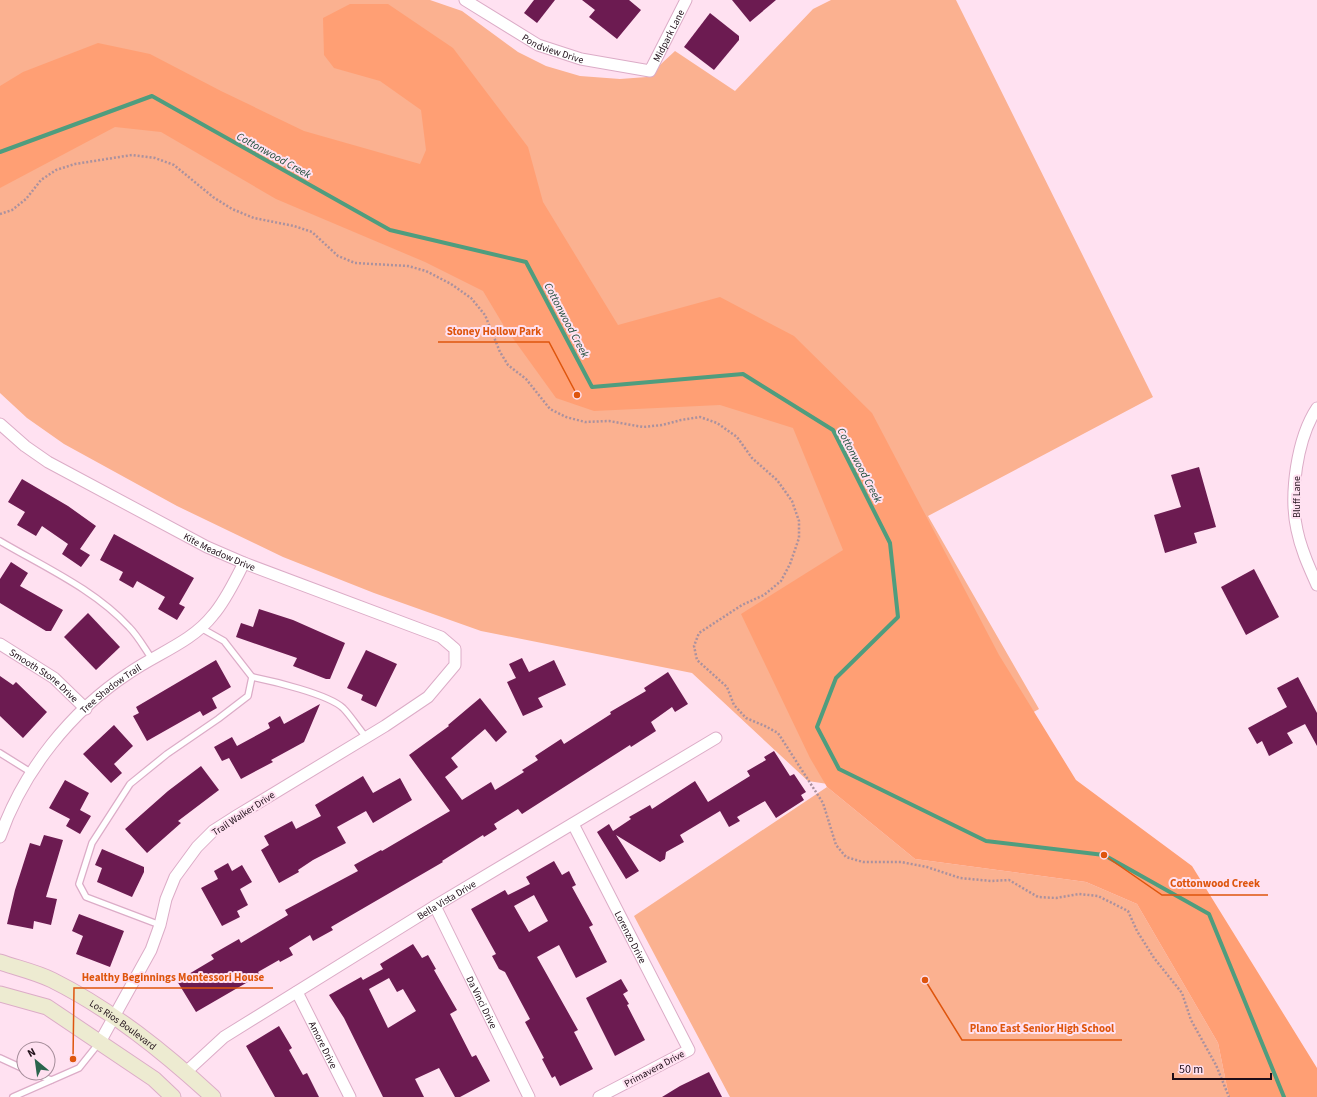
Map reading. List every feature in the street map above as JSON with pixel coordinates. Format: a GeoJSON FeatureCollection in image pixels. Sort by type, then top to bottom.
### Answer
{"type":"FeatureCollection","features":[{"type":"Feature","properties":{"kind":"main road","name":"Los Rios Boulevard"},"geometry":{"type":"LineString","coordinates":[[0,962],[51,980],[115,1016],[175,1062],[213,1097]]}},
{"type":"Feature","properties":{"kind":"main road"},"geometry":{"type":"LineString","coordinates":[[0,994],[47,1007],[154,1079],[173,1097]]}},
{"type":"Feature","properties":{"kind":"street","name":"Pondview Drive"},"geometry":{"type":"LineString","coordinates":[[465,0],[538,45],[581,59],[650,71]]}},
{"type":"Feature","properties":{"kind":"street","name":"Midpark Lane"},"geometry":{"type":"LineString","coordinates":[[650,71],[686,0]]}},
{"type":"Feature","properties":{"kind":"street","name":"Bluff Lane"},"geometry":{"type":"LineString","coordinates":[[1317,408],[1302,441],[1296,472],[1294,503],[1296,529],[1302,550],[1317,585]]}},
{"type":"Feature","properties":{"kind":"street","name":"Kite Meadow Drive"},"geometry":{"type":"LineString","coordinates":[[0,424],[25,446],[48,462],[207,547],[244,563],[441,637],[455,649]]}},
{"type":"Feature","properties":{"kind":"street","name":"Tree Shadow Trail"},"geometry":{"type":"LineString","coordinates":[[0,837],[21,791],[47,749],[61,732],[86,708],[128,673],[200,628],[222,604],[244,563]]}},
{"type":"Feature","properties":{"kind":"street","name":"Smooth Stone Drive"},"geometry":{"type":"LineString","coordinates":[[0,644],[54,678],[86,708]]}},
{"type":"Feature","properties":{"kind":"street","name":"Trail Walker Drive"},"geometry":{"type":"LineString","coordinates":[[100,1042],[151,950],[160,925],[166,899],[175,877],[197,847],[213,831],[428,697],[455,665],[455,649]]}},
{"type":"Feature","properties":{"kind":"street","name":"Bella Vista Drive"},"geometry":{"type":"LineString","coordinates":[[186,1072],[224,1037],[435,906],[716,738]]}},
{"type":"Feature","properties":{"kind":"street","name":"Lorenzo Drive"},"geometry":{"type":"LineString","coordinates":[[573,824],[689,1050]]}},
{"type":"Feature","properties":{"kind":"street","name":"Da Vinci Drive"},"geometry":{"type":"LineString","coordinates":[[435,906],[529,1097]]}},
{"type":"Feature","properties":{"kind":"street","name":"Amore Drive"},"geometry":{"type":"LineString","coordinates":[[297,992],[350,1097]]}},
{"type":"Feature","properties":{"kind":"street","name":"Primavera Drive"},"geometry":{"type":"LineString","coordinates":[[599,1097],[689,1050]]}},
{"type":"Feature","properties":{"kind":"lane"},"geometry":{"type":"LineString","coordinates":[[0,542],[77,585],[108,608],[130,627],[152,659]]}},
{"type":"Feature","properties":{"kind":"lane"},"geometry":{"type":"LineString","coordinates":[[200,628],[224,641],[252,676],[274,681],[328,700],[343,708],[366,737]]}},
{"type":"Feature","properties":{"kind":"lane"},"geometry":{"type":"LineString","coordinates":[[160,925],[86,897],[79,884],[92,843],[130,784],[167,754],[218,719],[248,696],[252,676]]}},
{"type":"Feature","properties":{"kind":"lane"},"geometry":{"type":"LineString","coordinates":[[0,753],[32,773]]}},
{"type":"Feature","properties":{"kind":"lane"},"geometry":{"type":"LineString","coordinates":[[56,1078],[79,1068],[100,1042]]}},
{"type":"Feature","properties":{"kind":"lane"},"geometry":{"type":"LineString","coordinates":[[0,1058],[16,1065]]}},
{"type":"Feature","properties":{"kind":"lane"},"geometry":{"type":"LineString","coordinates":[[13,1097],[49,1081]]}},
{"type":"Feature","properties":{"kind":"path"},"geometry":{"type":"LineString","coordinates":[[0,214],[12,210],[26,199],[41,180],[56,170],[75,164],[132,156],[155,158],[174,165],[213,197],[232,209],[254,218],[294,226],[312,232],[338,256],[355,263],[408,266],[426,271],[451,284],[471,298],[485,315],[500,352],[508,365],[526,379],[550,409],[566,417],[585,422],[609,421],[643,427],[662,425],[700,417],[717,422],[737,437],[752,458],[777,480],[792,501],[799,520],[799,538],[790,564],[781,581],[764,595],[742,605],[699,633],[694,646],[697,660],[727,687],[734,705],[746,718],[765,726],[778,734],[823,802],[836,845],[846,857],[863,862],[901,862],[927,867],[960,878],[991,881],[1009,880],[1038,897],[1056,898],[1079,894],[1098,896],[1128,911],[1137,931],[1154,958],[1182,993],[1191,1020],[1216,1065],[1229,1097]]}},
{"type":"Feature","properties":{"kind":"shaded area"},"geometry":{"type":"Polygon","coordinates":[[[0,0],[430,0],[462,11],[518,52],[546,66],[580,76],[620,79],[647,77],[675,51],[735,91],[813,9],[831,0],[956,0],[1153,397],[928,516],[1039,709],[887,793],[808,781],[692,673],[481,631],[374,593],[283,557],[177,506],[64,444],[27,418],[0,393],[0,0]]]}},
{"type":"Feature","properties":{"kind":"shaded area"},"geometry":{"type":"Polygon","coordinates":[[[350,4],[388,4],[453,48],[528,147],[543,202],[618,325],[720,297],[794,336],[872,413],[999,655],[1076,780],[1192,866],[1317,1068],[1317,1097],[1229,1097],[1218,1043],[1137,904],[1086,882],[915,859],[827,787],[810,758],[741,614],[843,550],[793,428],[720,405],[594,411],[556,398],[504,326],[483,291],[425,262],[276,199],[161,132],[115,127],[0,188],[0,86],[23,72],[98,43],[150,54],[221,91],[304,131],[420,164],[426,150],[421,110],[380,81],[334,68],[324,55],[323,18],[350,4]]]}},
{"type":"Feature","properties":{"kind":"shaded area"},"geometry":{"type":"Polygon","coordinates":[[[827,787],[915,859],[1086,882],[1137,904],[1218,1043],[1229,1097],[730,1097],[634,916],[827,787]]]}},
{"type":"Feature","properties":{"kind":"building"},"geometry":{"type":"Polygon","coordinates":[[[534,0],[555,0],[537,23],[524,13],[534,0]]]}},
{"type":"Feature","properties":{"kind":"building"},"geometry":{"type":"Polygon","coordinates":[[[582,0],[629,0],[641,10],[617,39],[589,17],[595,10],[582,0]]]}},
{"type":"Feature","properties":{"kind":"building"},"geometry":{"type":"Polygon","coordinates":[[[732,0],[776,0],[750,22],[732,0]]]}},
{"type":"Feature","properties":{"kind":"building"},"geometry":{"type":"Polygon","coordinates":[[[710,13],[739,36],[739,40],[714,70],[684,47],[710,13]]]}},
{"type":"Feature","properties":{"kind":"building"},"geometry":{"type":"Polygon","coordinates":[[[1199,467],[1216,527],[1194,533],[1197,543],[1165,553],[1154,515],[1181,507],[1171,475],[1199,467]]]}},
{"type":"Feature","properties":{"kind":"building"},"geometry":{"type":"Polygon","coordinates":[[[22,479],[68,506],[96,526],[80,549],[90,555],[81,567],[62,554],[68,544],[42,526],[36,536],[17,525],[25,512],[8,502],[22,479]]]}},
{"type":"Feature","properties":{"kind":"building"},"geometry":{"type":"Polygon","coordinates":[[[114,534],[194,578],[179,604],[185,607],[177,620],[158,609],[165,597],[137,581],[133,588],[119,580],[123,572],[100,560],[114,534]]]}},
{"type":"Feature","properties":{"kind":"building"},"geometry":{"type":"Polygon","coordinates":[[[11,562],[28,573],[20,586],[63,610],[51,631],[46,631],[0,603],[0,579],[11,562]]]}},
{"type":"Feature","properties":{"kind":"building"},"geometry":{"type":"Polygon","coordinates":[[[1254,569],[1279,617],[1246,635],[1221,587],[1254,569]]]}},
{"type":"Feature","properties":{"kind":"building"},"geometry":{"type":"Polygon","coordinates":[[[259,609],[293,620],[345,643],[330,679],[326,679],[293,666],[297,658],[236,637],[241,623],[253,627],[259,609]]]}},
{"type":"Feature","properties":{"kind":"building"},"geometry":{"type":"Polygon","coordinates":[[[88,613],[120,647],[96,670],[64,637],[88,613]]]}},
{"type":"Feature","properties":{"kind":"building"},"geometry":{"type":"Polygon","coordinates":[[[366,650],[397,664],[376,707],[361,700],[363,695],[347,688],[366,650]]]}},
{"type":"Feature","properties":{"kind":"building"},"geometry":{"type":"Polygon","coordinates":[[[522,658],[529,672],[554,660],[566,685],[538,698],[543,707],[523,716],[507,682],[516,678],[509,664],[522,658]]]}},
{"type":"Feature","properties":{"kind":"building"},"geometry":{"type":"Polygon","coordinates":[[[216,660],[231,687],[212,698],[217,708],[203,716],[200,711],[147,741],[133,716],[139,713],[136,707],[216,660]]]}},
{"type":"Feature","properties":{"kind":"building"},"geometry":{"type":"Polygon","coordinates":[[[668,672],[688,704],[675,712],[672,707],[651,722],[656,731],[631,747],[630,745],[522,814],[518,809],[494,824],[497,829],[484,837],[483,835],[442,861],[443,862],[331,927],[333,930],[313,941],[310,935],[289,948],[293,955],[280,962],[279,960],[258,972],[260,975],[196,1012],[177,981],[214,959],[211,955],[239,939],[241,943],[288,915],[285,910],[358,871],[354,865],[381,850],[382,851],[450,811],[409,755],[449,726],[448,725],[480,698],[507,732],[496,742],[485,729],[451,758],[458,767],[445,777],[462,800],[491,782],[495,790],[524,772],[522,770],[538,760],[535,756],[561,739],[564,744],[611,714],[610,712],[646,691],[644,688],[668,672]]]}},
{"type":"Feature","properties":{"kind":"building"},"geometry":{"type":"Polygon","coordinates":[[[0,676],[13,685],[16,682],[47,712],[23,738],[0,716],[0,676]]]}},
{"type":"Feature","properties":{"kind":"building"},"geometry":{"type":"Polygon","coordinates":[[[1298,677],[1317,713],[1317,746],[1305,724],[1287,733],[1293,743],[1269,756],[1262,741],[1257,744],[1248,728],[1287,707],[1277,688],[1298,677]]]}},
{"type":"Feature","properties":{"kind":"building"},"geometry":{"type":"Polygon","coordinates":[[[320,704],[304,742],[271,760],[273,762],[241,779],[229,758],[222,761],[214,747],[232,737],[237,746],[270,728],[268,723],[280,716],[284,724],[320,704]]]}},
{"type":"Feature","properties":{"kind":"building"},"geometry":{"type":"Polygon","coordinates":[[[114,725],[133,746],[114,764],[122,773],[111,783],[83,754],[114,725]]]}},
{"type":"Feature","properties":{"kind":"building"},"geometry":{"type":"Polygon","coordinates":[[[774,751],[790,776],[794,774],[806,792],[801,795],[804,800],[776,818],[765,801],[737,817],[740,821],[729,827],[720,811],[680,835],[684,842],[666,852],[665,859],[660,862],[616,835],[639,871],[626,879],[597,832],[609,824],[613,831],[631,819],[629,817],[650,805],[652,809],[695,781],[708,802],[750,776],[747,771],[766,760],[764,757],[774,751]]]}},
{"type":"Feature","properties":{"kind":"building"},"geometry":{"type":"Polygon","coordinates":[[[201,766],[219,790],[178,821],[181,823],[147,853],[125,829],[168,791],[201,766]]]}},
{"type":"Feature","properties":{"kind":"building"},"geometry":{"type":"Polygon","coordinates":[[[363,776],[373,793],[400,778],[412,800],[373,823],[366,811],[337,827],[346,843],[313,860],[298,870],[299,872],[279,883],[261,850],[269,845],[264,836],[292,821],[296,829],[321,816],[315,805],[363,776]]]}},
{"type":"Feature","properties":{"kind":"building"},"geometry":{"type":"Polygon","coordinates":[[[65,780],[89,793],[80,810],[91,816],[80,834],[66,826],[70,819],[49,808],[65,780]]]}},
{"type":"Feature","properties":{"kind":"building"},"geometry":{"type":"Polygon","coordinates":[[[44,835],[63,840],[46,897],[57,899],[51,925],[34,921],[33,929],[7,924],[15,890],[30,843],[40,846],[44,835]]]}},
{"type":"Feature","properties":{"kind":"building"},"geometry":{"type":"Polygon","coordinates":[[[102,849],[144,867],[144,872],[132,897],[97,882],[102,868],[95,865],[102,849]]]}},
{"type":"Feature","properties":{"kind":"building"},"geometry":{"type":"Polygon","coordinates":[[[554,861],[562,875],[569,871],[576,885],[572,887],[593,925],[589,927],[607,962],[576,978],[559,945],[537,957],[578,1030],[574,1032],[593,1069],[560,1086],[555,1076],[552,1078],[542,1059],[544,1058],[525,1022],[530,1019],[505,972],[499,969],[492,956],[496,954],[471,909],[505,890],[508,895],[530,884],[526,877],[554,861]],[[534,895],[514,906],[529,932],[548,921],[534,895]]]}},
{"type":"Feature","properties":{"kind":"building"},"geometry":{"type":"Polygon","coordinates":[[[228,863],[232,871],[242,865],[252,882],[240,889],[248,905],[237,911],[240,917],[222,926],[201,888],[218,879],[214,871],[228,863]]]}},
{"type":"Feature","properties":{"kind":"building"},"geometry":{"type":"Polygon","coordinates":[[[79,914],[124,931],[110,967],[76,954],[83,936],[72,931],[79,914]]]}},
{"type":"Feature","properties":{"kind":"building"},"geometry":{"type":"Polygon","coordinates":[[[413,944],[422,958],[428,955],[436,969],[434,970],[457,1010],[450,1014],[472,1057],[476,1055],[490,1081],[460,1097],[455,1097],[439,1068],[415,1079],[424,1097],[383,1097],[344,1018],[329,995],[361,977],[363,980],[383,969],[380,964],[413,944]],[[389,978],[369,989],[388,1028],[416,1011],[403,989],[397,992],[389,978]]]}},
{"type":"Feature","properties":{"kind":"building"},"geometry":{"type":"Polygon","coordinates":[[[621,979],[628,991],[623,994],[629,1004],[627,1005],[645,1040],[615,1056],[586,998],[621,979]]]}},
{"type":"Feature","properties":{"kind":"building"},"geometry":{"type":"Polygon","coordinates":[[[279,1026],[292,1048],[289,1050],[303,1075],[307,1073],[319,1097],[275,1097],[246,1046],[279,1026]]]}},
{"type":"Feature","properties":{"kind":"building"},"geometry":{"type":"Polygon","coordinates":[[[709,1072],[722,1097],[662,1097],[680,1086],[709,1072]]]}},
{"type":"Feature","properties":{"kind":"waterway","name":"Cottonwood Creek"},"geometry":{"type":"LineString","coordinates":[[0,152],[152,96],[390,230],[526,262],[592,387],[743,374],[833,430],[890,543],[898,617],[836,678],[817,727],[839,769],[986,841],[1104,855],[1209,914],[1284,1097]]}},
{"type":"Feature","properties":{"kind":"place","name":"Stoney Hollow Park"},"geometry":{"type":"Point","coordinates":[577,395]}},
{"type":"Feature","properties":{"kind":"place","name":"Cottonwood Creek"},"geometry":{"type":"Point","coordinates":[1104,855]}},
{"type":"Feature","properties":{"kind":"place","name":"Plano East Senior High School"},"geometry":{"type":"Point","coordinates":[925,980]}},
{"type":"Feature","properties":{"kind":"place","name":"Healthy Beginnings Montessori House"},"geometry":{"type":"Point","coordinates":[73,1059]}}]}
